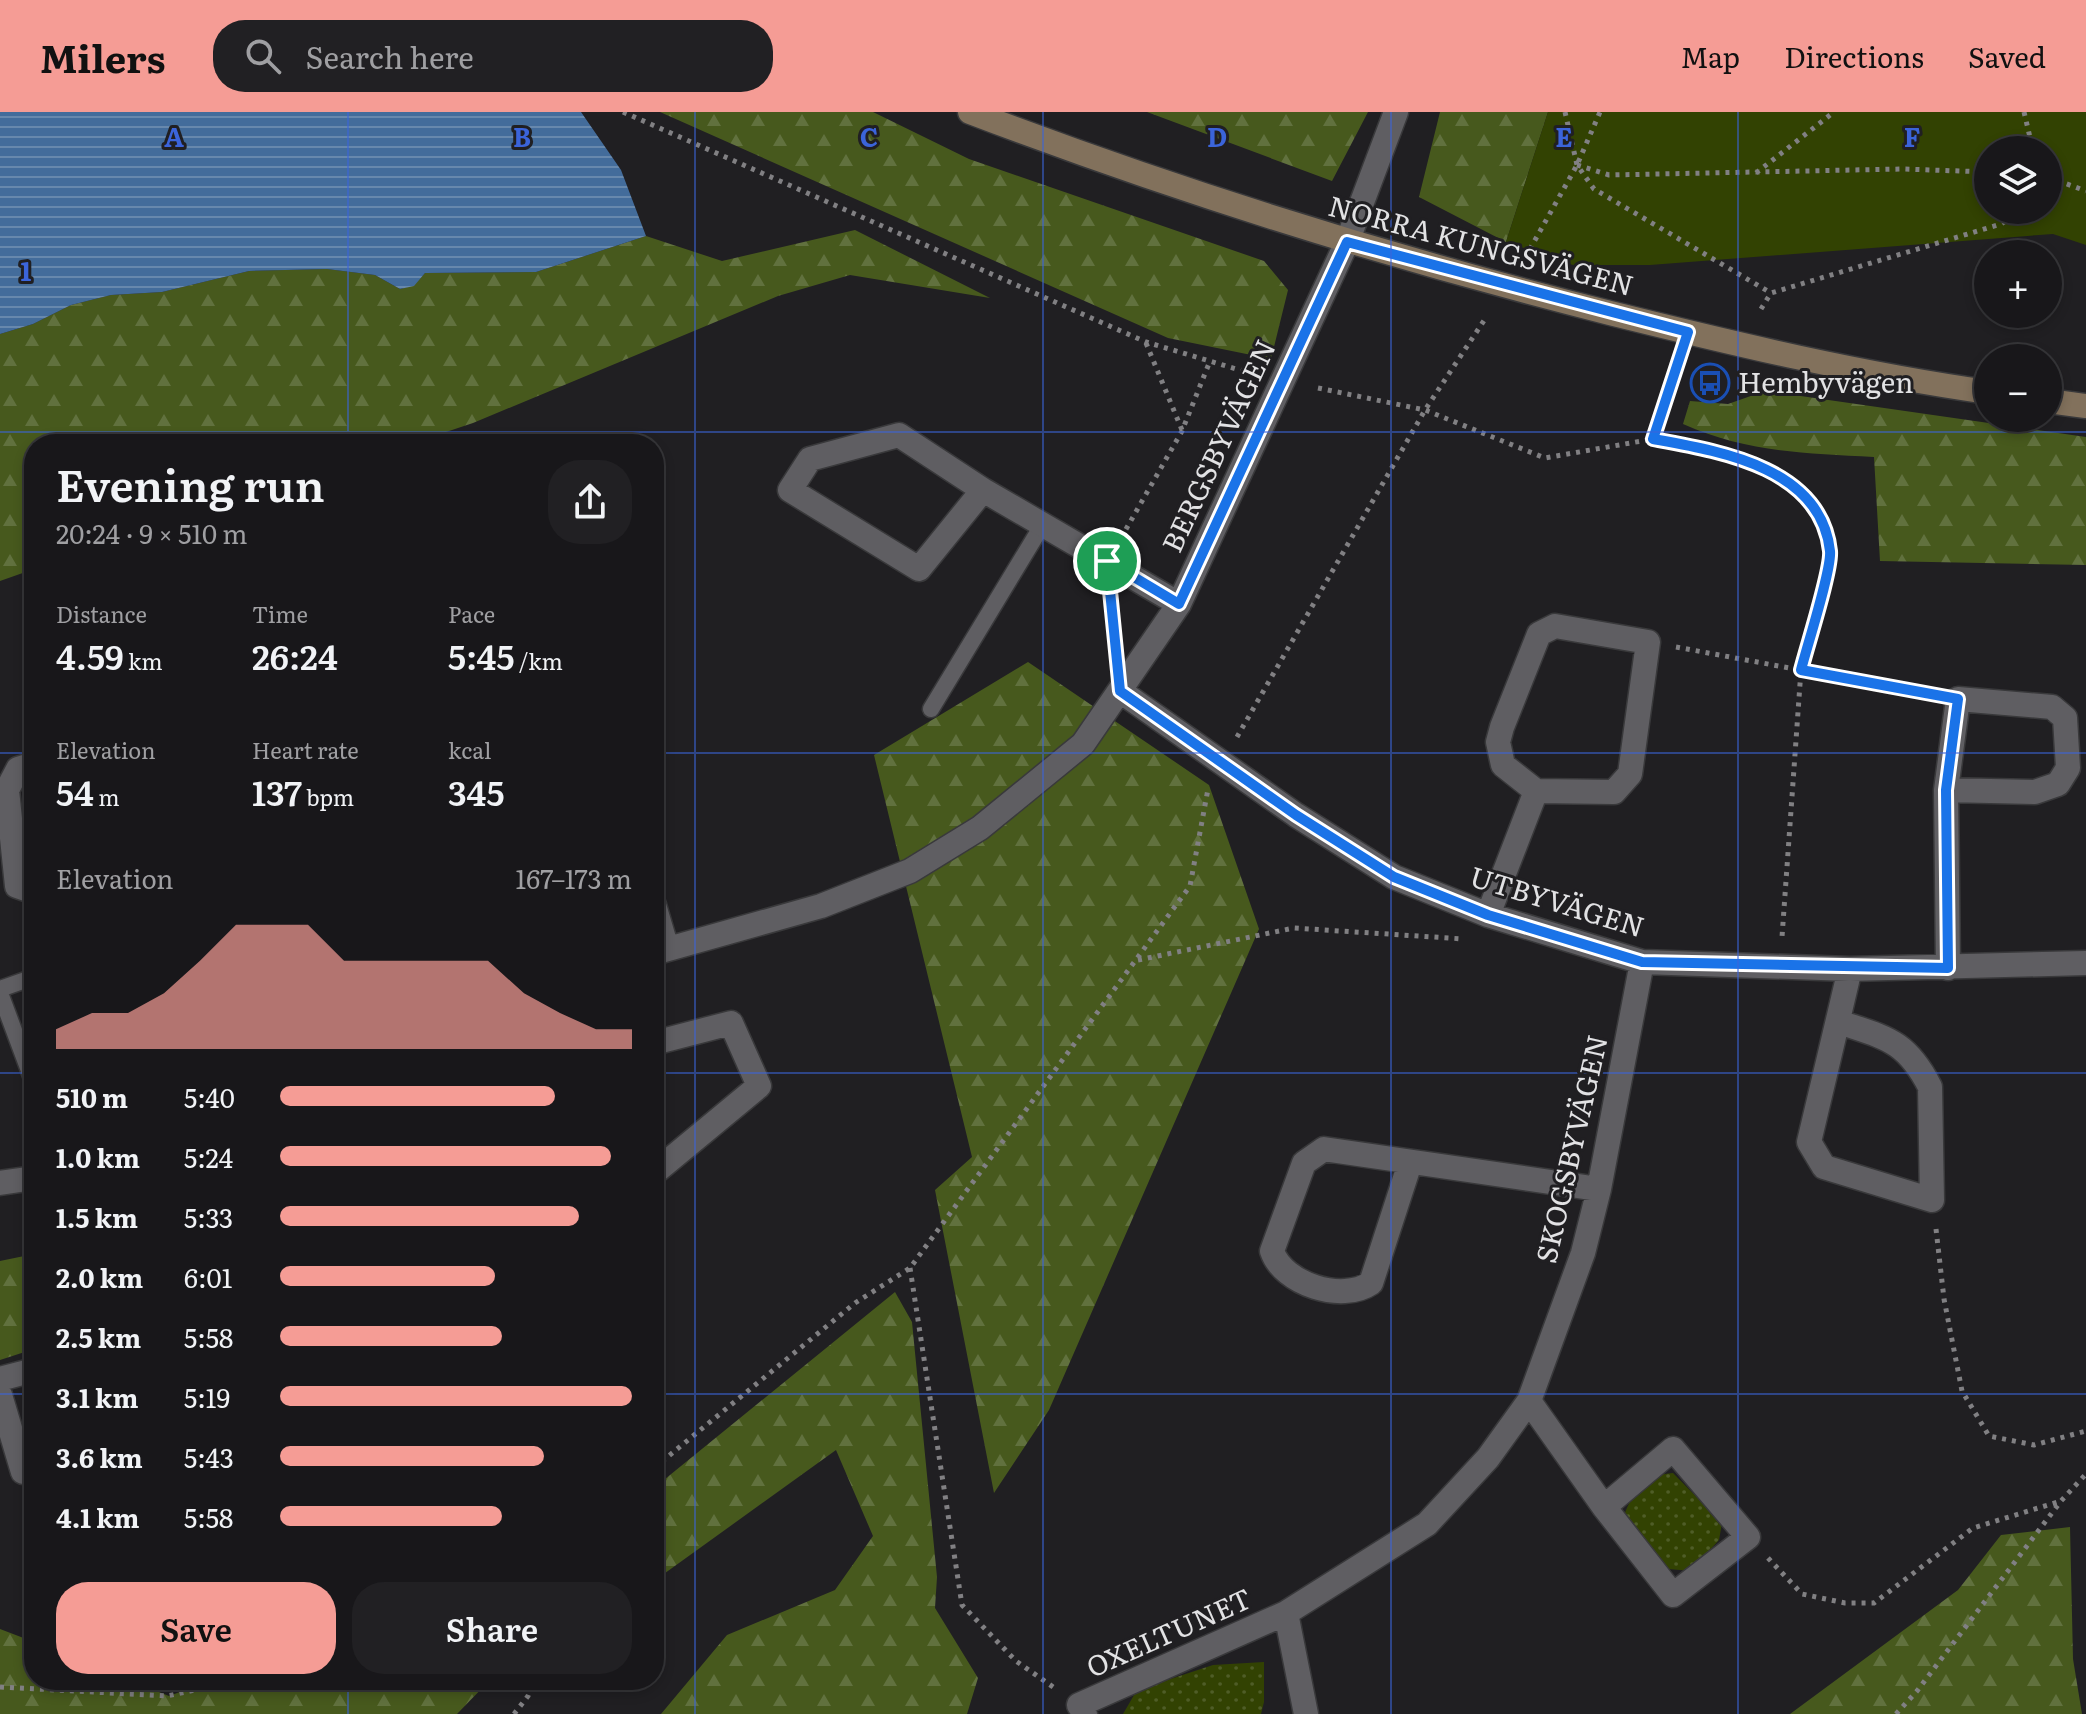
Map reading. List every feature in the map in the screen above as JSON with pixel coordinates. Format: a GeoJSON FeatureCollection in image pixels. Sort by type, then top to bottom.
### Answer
{"type":"FeatureCollection","features":[{"type":"Feature","properties":{"kind":"main road","name":"NORRA KUNGSVÄGEN"},"geometry":{"type":"LineString","coordinates":[[970,112],[1162,182],[1347,242],[1688,332],[1801,358],[1974,389]]}},
{"type":"Feature","properties":{"kind":"main road"},"geometry":{"type":"LineString","coordinates":[[2062,403],[2086,406]]}},
{"type":"Feature","properties":{"kind":"street"},"geometry":{"type":"LineString","coordinates":[[1347,242],[1396,112]]}},
{"type":"Feature","properties":{"kind":"street","name":"BERGSBYVÄGEN"},"geometry":{"type":"LineString","coordinates":[[664,950],[821,906],[910,871],[980,828],[1083,744],[1179,604],[1347,242]]}},
{"type":"Feature","properties":{"kind":"street"},"geometry":{"type":"LineString","coordinates":[[983,490],[919,569],[790,490],[810,459],[899,435],[983,490],[1179,604]]}},
{"type":"Feature","properties":{"kind":"street"},"geometry":{"type":"LineString","coordinates":[[1555,626],[1648,642],[1630,774],[1625,783],[1614,792],[1536,791],[1503,765],[1498,742],[1539,634],[1555,626]]}},
{"type":"Feature","properties":{"kind":"street","name":"UTBYVÄGEN"},"geometry":{"type":"LineString","coordinates":[[1120,691],[1296,815],[1394,877],[1488,915],[1642,962],[1850,969],[2086,963]]}},
{"type":"Feature","properties":{"kind":"street"},"geometry":{"type":"LineString","coordinates":[[1946,790],[2043,792],[2058,784],[2068,768],[2068,724],[2061,712],[2052,707],[1958,699],[1946,790],[1948,968]]}},
{"type":"Feature","properties":{"kind":"street"},"geometry":{"type":"LineString","coordinates":[[17,892],[7,790],[18,769],[24,767]]}},
{"type":"Feature","properties":{"kind":"street"},"geometry":{"type":"LineString","coordinates":[[1488,915],[1536,791]]}},
{"type":"Feature","properties":{"kind":"street","name":"SKOGSBYVÄGEN"},"geometry":{"type":"LineString","coordinates":[[1286,1613],[1427,1524],[1488,1458],[1529,1401],[1583,1253],[1599,1189],[1642,962]]}},
{"type":"Feature","properties":{"kind":"street"},"geometry":{"type":"LineString","coordinates":[[1839,1022],[1900,1043],[1923,1072],[1930,1087],[1932,1200],[1824,1167],[1809,1142],[1850,969]]}},
{"type":"Feature","properties":{"kind":"street"},"geometry":{"type":"LineString","coordinates":[[664,1040],[731,1023],[759,1086],[664,1165]]}},
{"type":"Feature","properties":{"kind":"street"},"geometry":{"type":"LineString","coordinates":[[1410,1163],[1371,1283],[1358,1291],[1343,1294],[1289,1276],[1279,1266],[1272,1251],[1304,1163],[1324,1149],[1599,1189]]}},
{"type":"Feature","properties":{"kind":"street"},"geometry":{"type":"LineString","coordinates":[[0,1379],[24,1373]]}},
{"type":"Feature","properties":{"kind":"street"},"geometry":{"type":"LineString","coordinates":[[0,1395],[24,1472]]}},
{"type":"Feature","properties":{"kind":"street"},"geometry":{"type":"LineString","coordinates":[[1529,1401],[1604,1507],[1673,1595],[1748,1537],[1673,1449],[1604,1507]]}},
{"type":"Feature","properties":{"kind":"street","name":"OXELTUNET"},"geometry":{"type":"LineString","coordinates":[[1082,1710],[1286,1613],[1306,1714]]}},
{"type":"Feature","properties":{"kind":"lane"},"geometry":{"type":"LineString","coordinates":[[931,709],[1043,524]]}},
{"type":"Feature","properties":{"kind":"lane"},"geometry":{"type":"LineString","coordinates":[[24,981],[0,991],[24,1057]]}},
{"type":"Feature","properties":{"kind":"path"},"geometry":{"type":"LineString","coordinates":[[623,112],[1146,342],[1264,377]]}},
{"type":"Feature","properties":{"kind":"path"},"geometry":{"type":"LineString","coordinates":[[1565,112],[1577,165],[1594,189],[1771,293]]}},
{"type":"Feature","properties":{"kind":"path"},"geometry":{"type":"LineString","coordinates":[[1525,258],[1577,165],[1600,112]]}},
{"type":"Feature","properties":{"kind":"path"},"geometry":{"type":"LineString","coordinates":[[1755,173],[1834,112]]}},
{"type":"Feature","properties":{"kind":"path"},"geometry":{"type":"LineString","coordinates":[[2018,112],[2025,115],[2030,136]]}},
{"type":"Feature","properties":{"kind":"path"},"geometry":{"type":"LineString","coordinates":[[1577,165],[1609,175],[1902,169],[1974,172]]}},
{"type":"Feature","properties":{"kind":"path"},"geometry":{"type":"LineString","coordinates":[[2062,182],[2086,191]]}},
{"type":"Feature","properties":{"kind":"path"},"geometry":{"type":"LineString","coordinates":[[1761,309],[1771,293],[2001,224]]}},
{"type":"Feature","properties":{"kind":"path"},"geometry":{"type":"LineString","coordinates":[[1234,741],[1425,410],[1485,319]]}},
{"type":"Feature","properties":{"kind":"path"},"geometry":{"type":"LineString","coordinates":[[1653,439],[1688,332]]}},
{"type":"Feature","properties":{"kind":"path"},"geometry":{"type":"LineString","coordinates":[[1146,342],[1182,431]]}},
{"type":"Feature","properties":{"kind":"path"},"geometry":{"type":"LineString","coordinates":[[1120,691],[1107,561],[1182,431],[1210,361]]}},
{"type":"Feature","properties":{"kind":"path"},"geometry":{"type":"LineString","coordinates":[[1318,388],[1425,410],[1545,458],[1653,439],[1726,452],[1790,482],[1819,513],[1830,553],[1801,670],[1780,966]]}},
{"type":"Feature","properties":{"kind":"path"},"geometry":{"type":"LineString","coordinates":[[1648,642],[1958,699]]}},
{"type":"Feature","properties":{"kind":"path"},"geometry":{"type":"LineString","coordinates":[[664,1460],[855,1303],[910,1268],[1190,886],[1208,789]]}},
{"type":"Feature","properties":{"kind":"path"},"geometry":{"type":"LineString","coordinates":[[1137,960],[1294,928],[1477,939],[1488,915]]}},
{"type":"Feature","properties":{"kind":"path"},"geometry":{"type":"LineString","coordinates":[[1932,1200],[1944,1299],[1962,1391],[1989,1436],[2034,1445],[2086,1431]]}},
{"type":"Feature","properties":{"kind":"path"},"geometry":{"type":"LineString","coordinates":[[910,1268],[962,1605],[1016,1661],[1082,1710]]}},
{"type":"Feature","properties":{"kind":"path"},"geometry":{"type":"LineString","coordinates":[[1896,1714],[1917,1691],[2061,1501],[2086,1474]]}},
{"type":"Feature","properties":{"kind":"path"},"geometry":{"type":"LineString","coordinates":[[1748,1537],[1802,1594],[1845,1603],[1874,1603],[1973,1528],[2061,1501]]}},
{"type":"Feature","properties":{"kind":"path"},"geometry":{"type":"LineString","coordinates":[[0,1687],[24,1688]]}},
{"type":"Feature","properties":{"kind":"path"},"geometry":{"type":"LineString","coordinates":[[56,1690],[167,1696],[195,1690]]}},
{"type":"Feature","properties":{"kind":"path"},"geometry":{"type":"LineString","coordinates":[[514,1714],[530,1690]]}},
{"type":"Feature","properties":{"kind":"green space"},"geometry":{"type":"Polygon","coordinates":[[[660,112],[873,112],[969,159],[1264,261],[1288,290],[1271,359],[1168,338],[660,112]]]}},
{"type":"Feature","properties":{"kind":"green space"},"geometry":{"type":"Polygon","coordinates":[[[1147,112],[1368,112],[1332,181],[1147,112]]]}},
{"type":"Feature","properties":{"kind":"green space"},"geometry":{"type":"Polygon","coordinates":[[[1440,112],[1548,112],[1506,242],[1419,197],[1440,112]]]}},
{"type":"Feature","properties":{"kind":"green space"},"geometry":{"type":"Polygon","coordinates":[[[1548,112],[2086,112],[2086,245],[2053,234],[1650,265],[1573,265],[1506,242],[1548,112]]]}},
{"type":"Feature","properties":{"kind":"green space"},"geometry":{"type":"Polygon","coordinates":[[[855,230],[990,298],[850,275],[778,296],[440,434],[24,434],[24,573],[0,581],[0,334],[33,324],[71,305],[111,295],[162,292],[249,271],[327,269],[375,275],[400,289],[414,285],[425,273],[536,272],[646,236],[722,261],[855,230]]]}},
{"type":"Feature","properties":{"kind":"green space"},"geometry":{"type":"Polygon","coordinates":[[[1765,391],[1974,421],[1974,432],[2051,432],[2086,437],[2086,565],[1880,561],[1874,457],[1754,446],[1707,434],[1683,424],[1690,401],[1728,404],[1765,391]]]}},
{"type":"Feature","properties":{"kind":"green space"},"geometry":{"type":"Polygon","coordinates":[[[1028,662],[1209,785],[1259,929],[1049,1410],[994,1493],[935,1190],[972,1157],[874,755],[1028,662]]]}},
{"type":"Feature","properties":{"kind":"green space"},"geometry":{"type":"Polygon","coordinates":[[[24,1256],[24,1352],[0,1360],[0,1261],[24,1256]]]}},
{"type":"Feature","properties":{"kind":"green space"},"geometry":{"type":"Polygon","coordinates":[[[895,1292],[912,1322],[937,1577],[935,1608],[978,1678],[967,1714],[661,1714],[727,1635],[835,1590],[873,1536],[836,1450],[664,1574],[664,1480],[895,1292]]]}},
{"type":"Feature","properties":{"kind":"green space"},"geometry":{"type":"Polygon","coordinates":[[[1673,1473],[1722,1523],[1719,1540],[1691,1571],[1669,1569],[1624,1516],[1631,1499],[1642,1486],[1656,1477],[1673,1473]]]}},
{"type":"Feature","properties":{"kind":"green space"},"geometry":{"type":"Polygon","coordinates":[[[2070,1527],[2073,1659],[2082,1714],[1790,1714],[1958,1590],[2001,1535],[2070,1527]]]}},
{"type":"Feature","properties":{"kind":"green space"},"geometry":{"type":"Polygon","coordinates":[[[0,1629],[24,1638],[24,1690],[154,1690],[169,1696],[185,1690],[480,1690],[457,1714],[0,1714],[0,1629]]]}},
{"type":"Feature","properties":{"kind":"green space"},"geometry":{"type":"Polygon","coordinates":[[[1264,1662],[1261,1714],[1123,1714],[1137,1690],[1213,1665],[1264,1662]]]}},
{"type":"Feature","properties":{"kind":"water"},"geometry":{"type":"Polygon","coordinates":[[[0,112],[581,112],[621,170],[646,236],[536,272],[425,273],[414,286],[400,289],[375,275],[327,269],[249,271],[162,292],[111,295],[71,305],[33,324],[0,334],[0,112]]]}},
{"type":"Feature","properties":{"kind":"place","name":"Hembyvägen"},"geometry":{"type":"Point","coordinates":[1710,383]}},
{"type":"Feature","properties":{"kind":"route"},"geometry":{"type":"LineString","coordinates":[[1347,242],[1526,292],[1688,332],[1653,439],[1726,452],[1790,482],[1819,513],[1830,553],[1801,670],[1958,699],[1946,790],[1948,968],[1850,969],[1642,962],[1488,915],[1394,877],[1296,815],[1120,691],[1107,561],[1179,604],[1347,242]]}}]}
